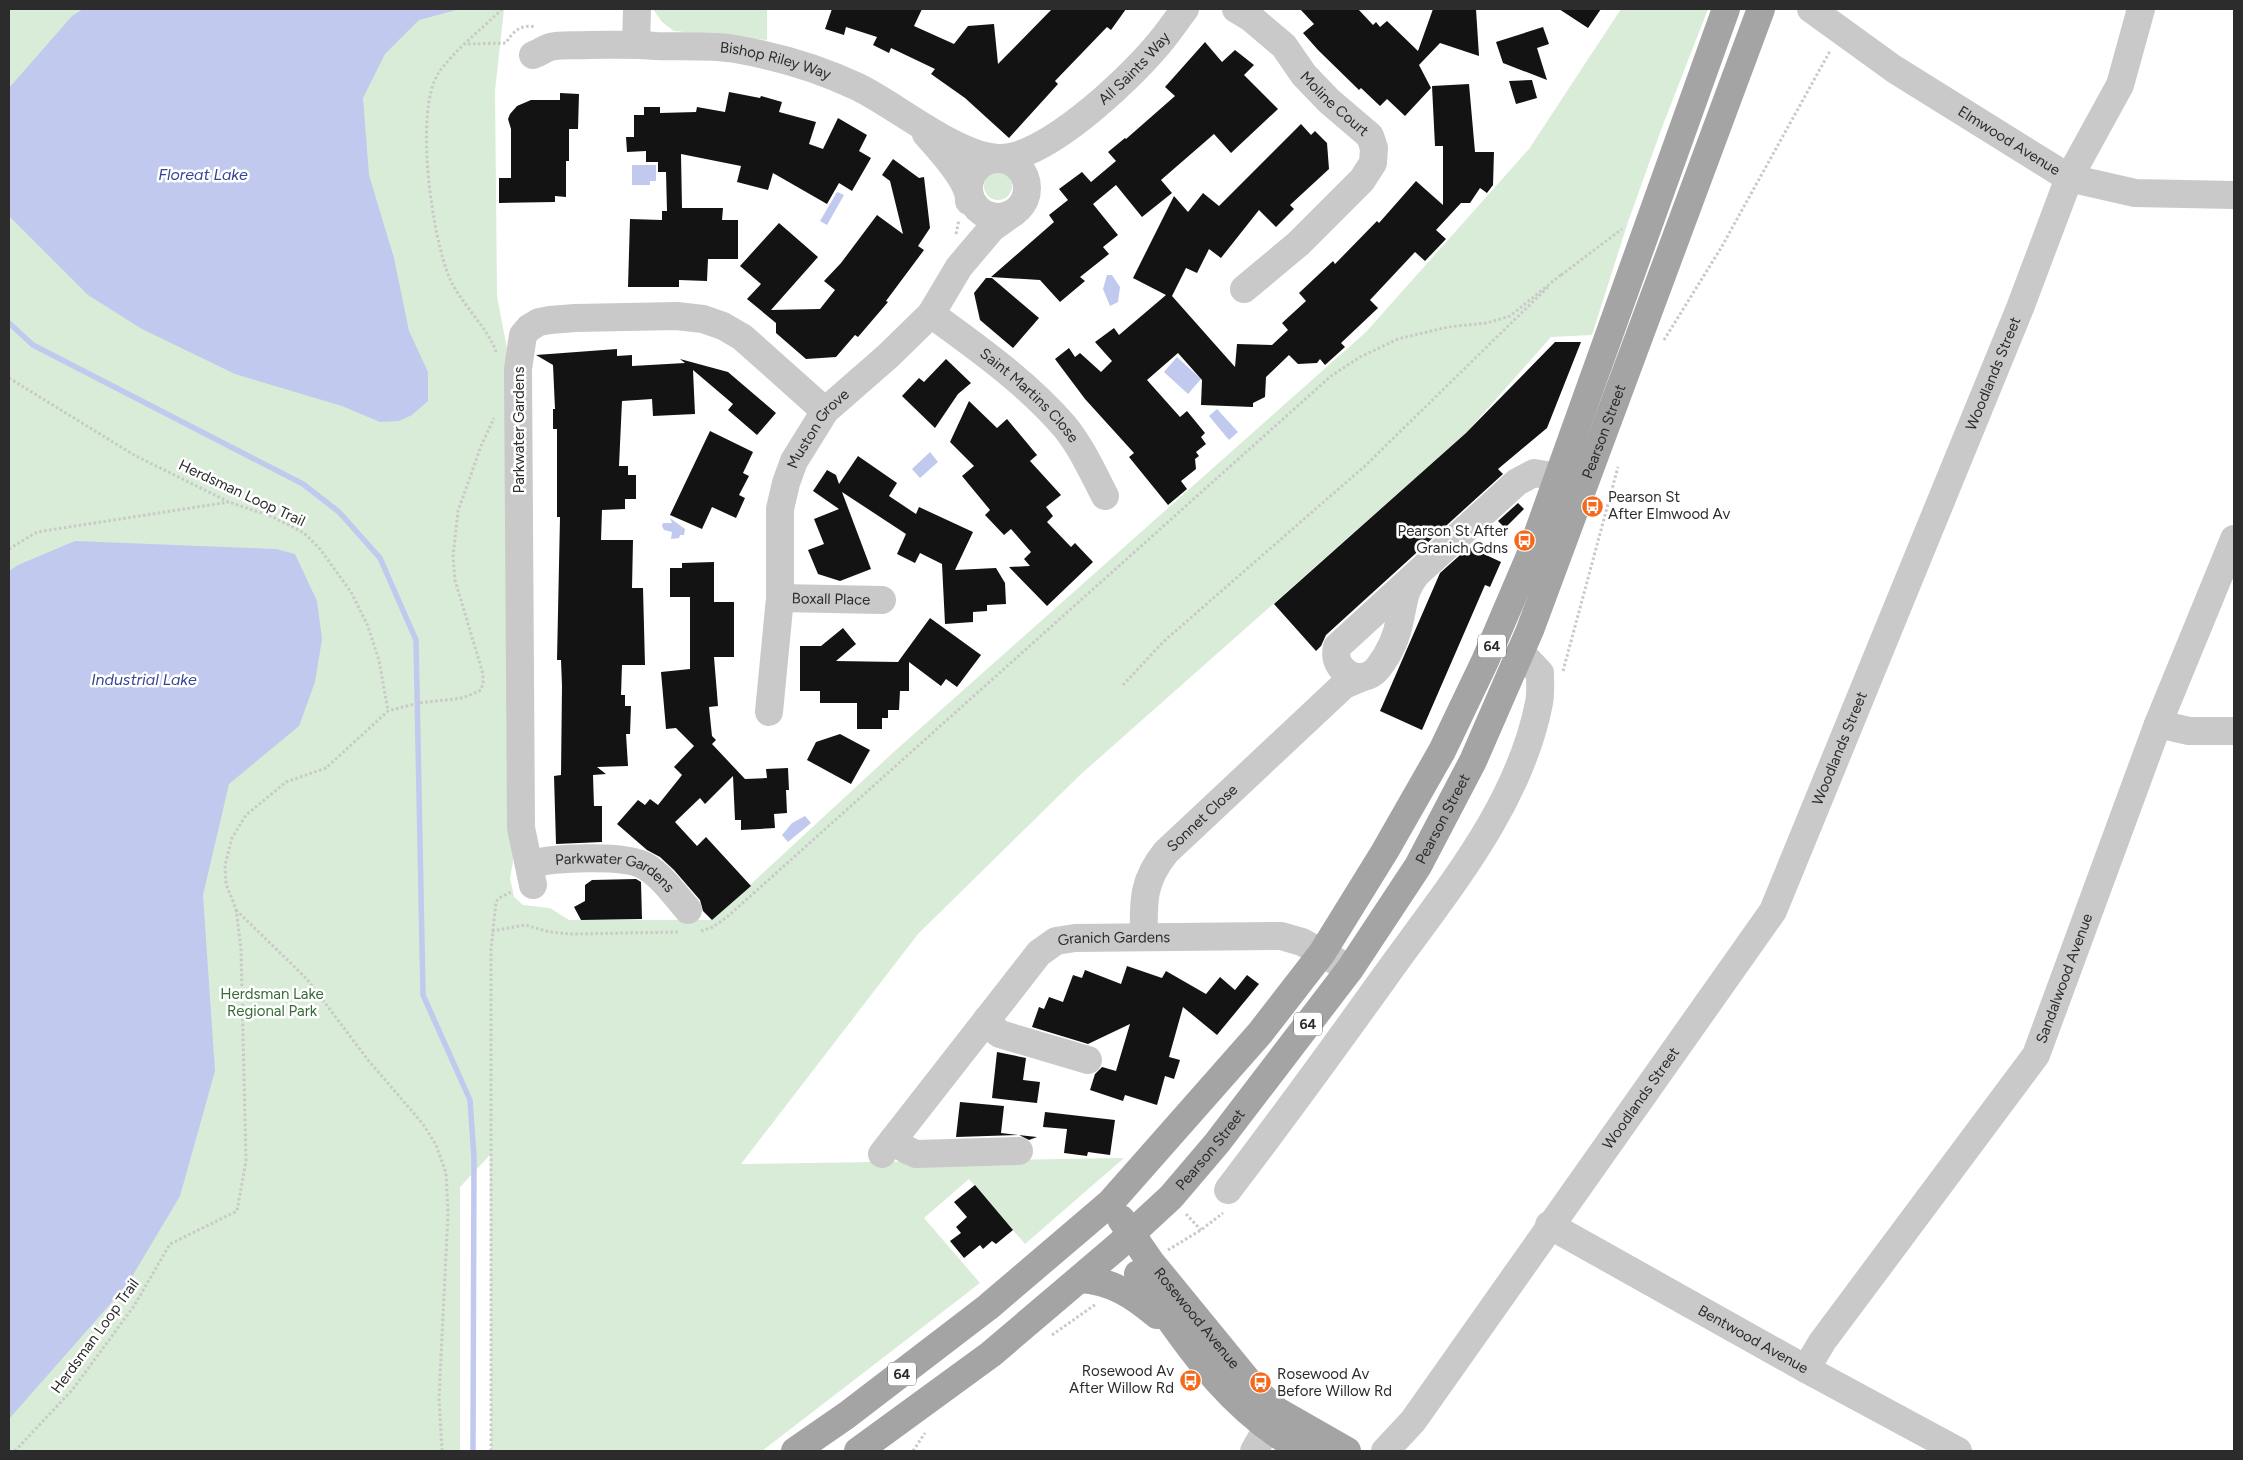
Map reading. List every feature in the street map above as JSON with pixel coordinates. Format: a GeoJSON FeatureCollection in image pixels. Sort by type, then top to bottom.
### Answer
{"type":"FeatureCollection","features":[{"type":"Feature","properties":{"kind":"main road","name":"Pearson Street"},"geometry":{"type":"LineString","coordinates":[[807,1447],[988,1308],[1102,1210],[1260,1033],[1322,953],[1385,851],[1442,752],[1486,661],[1525,567],[1726,9]]}},
{"type":"Feature","properties":{"kind":"main road","name":"Pearson Street"},"geometry":{"type":"LineString","coordinates":[[858,1451],[991,1354],[1125,1240],[1171,1197],[1217,1143],[1350,969],[1418,866],[1472,760],[1520,652],[1761,9]]}},
{"type":"Feature","properties":{"kind":"main road","name":"Rosewood Avenue"},"geometry":{"type":"LineString","coordinates":[[1102,1210],[1125,1240],[1178,1331],[1228,1393],[1266,1430],[1304,1451]]}},
{"type":"Feature","properties":{"kind":"main road","name":"Rosewood Avenue"},"geometry":{"type":"LineString","coordinates":[[1125,1240],[1150,1261],[1241,1375],[1266,1430]]}},
{"type":"Feature","properties":{"kind":"main road"},"geometry":{"type":"LineString","coordinates":[[1080,1279],[1096,1281],[1119,1288],[1134,1296],[1178,1331]]}},
{"type":"Feature","properties":{"kind":"main road","name":"Rosewood Avenue"},"geometry":{"type":"LineString","coordinates":[[1266,1430],[1347,1451]]}},
{"type":"Feature","properties":{"kind":"street"},"geometry":{"type":"LineString","coordinates":[[636,45],[637,9]]}},
{"type":"Feature","properties":{"kind":"street","name":"All Saints Way"},"geometry":{"type":"LineString","coordinates":[[1075,122],[1098,105],[1156,48],[1185,9]]}},
{"type":"Feature","properties":{"kind":"street","name":"Moline Court"},"geometry":{"type":"LineString","coordinates":[[1236,9],[1251,18],[1284,46],[1304,75],[1329,101],[1370,136],[1374,148],[1373,163],[1362,180],[1298,244],[1244,290]]}},
{"type":"Feature","properties":{"kind":"street","name":"Elmwood Avenue"},"geometry":{"type":"LineString","coordinates":[[1811,9],[1894,70],[2069,178],[2135,193],[2234,195]]}},
{"type":"Feature","properties":{"kind":"street","name":"Woodlands Street"},"geometry":{"type":"LineString","coordinates":[[1385,1451],[1413,1421],[1549,1225],[1773,911],[2020,308],[2069,178],[2120,85],[2141,9]]}},
{"type":"Feature","properties":{"kind":"street","name":"Bishop Riley Way"},"geometry":{"type":"LineString","coordinates":[[533,55],[549,48],[564,46],[636,45],[734,49],[817,71],[856,86],[885,101],[916,122],[979,155],[1013,162],[1021,169],[1026,178],[1028,188],[1019,205]]}},
{"type":"Feature","properties":{"kind":"street"},"geometry":{"type":"LineString","coordinates":[[916,122],[949,161],[970,194],[973,203],[987,214],[1005,216],[1019,205],[1034,174],[1052,146],[1075,122]]}},
{"type":"Feature","properties":{"kind":"street"},"geometry":{"type":"LineString","coordinates":[[959,266],[967,241],[971,176],[976,168],[984,162],[1016,156],[1036,148],[1075,122]]}},
{"type":"Feature","properties":{"kind":"street","name":"Muston Grove"},"geometry":{"type":"LineString","coordinates":[[769,712],[780,598],[780,509],[786,483],[794,461],[825,411],[888,356],[931,314],[959,266],[992,228],[1019,205]]}},
{"type":"Feature","properties":{"kind":"street","name":"Saint Martins Close"},"geometry":{"type":"LineString","coordinates":[[931,314],[1021,383],[1065,427],[1082,452],[1106,496]]}},
{"type":"Feature","properties":{"kind":"street","name":"Parkwater Gardens"},"geometry":{"type":"LineString","coordinates":[[692,925],[658,876],[644,865],[597,859],[548,859],[531,874],[521,828],[518,369],[523,335],[529,328],[550,320],[677,316],[703,319],[723,326],[742,337],[825,411]]}},
{"type":"Feature","properties":{"kind":"street"},"geometry":{"type":"LineString","coordinates":[[1415,576],[1405,591],[1396,634],[1377,670],[1348,676],[1336,659],[1337,647],[1517,482],[1534,473],[1558,476]]}},
{"type":"Feature","properties":{"kind":"street","name":"Sandalwood Avenue"},"geometry":{"type":"LineString","coordinates":[[1806,1369],[1822,1342],[2036,1055],[2158,724],[2234,539]]}},
{"type":"Feature","properties":{"kind":"street","name":"Boxall Place"},"geometry":{"type":"LineString","coordinates":[[780,598],[882,600]]}},
{"type":"Feature","properties":{"kind":"street"},"geometry":{"type":"LineString","coordinates":[[1365,622],[1380,616],[1390,618],[1395,626],[1396,634]]}},
{"type":"Feature","properties":{"kind":"street"},"geometry":{"type":"LineString","coordinates":[[1225,1201],[1465,865],[1506,798],[1528,742],[1540,702],[1540,673],[1520,652]]}},
{"type":"Feature","properties":{"kind":"street","name":"Sonnet Close"},"geometry":{"type":"LineString","coordinates":[[1144,936],[1146,887],[1155,864],[1304,724],[1348,676]]}},
{"type":"Feature","properties":{"kind":"street"},"geometry":{"type":"LineString","coordinates":[[2158,724],[2189,731],[2234,731]]}},
{"type":"Feature","properties":{"kind":"street","name":"Granich Gardens"},"geometry":{"type":"LineString","coordinates":[[1019,1151],[916,1154],[907,1150],[887,1147],[1039,953],[1056,941],[1075,938],[1144,936],[1281,936],[1302,942],[1350,969]]}},
{"type":"Feature","properties":{"kind":"street"},"geometry":{"type":"LineString","coordinates":[[987,1019],[1000,1034],[1088,1060]]}},
{"type":"Feature","properties":{"kind":"street","name":"Bentwood Avenue"},"geometry":{"type":"LineString","coordinates":[[1549,1225],[1806,1369],[1958,1451]]}},
{"type":"Feature","properties":{"kind":"street","name":"Woodlands Street"},"geometry":{"type":"LineString","coordinates":[[1406,1451],[1413,1421]]}},
{"type":"Feature","properties":{"kind":"path"},"geometry":{"type":"LineString","coordinates":[[498,357],[491,342],[470,313],[450,279],[437,238],[428,165],[430,94],[438,74],[502,9]]}},
{"type":"Feature","properties":{"kind":"path"},"geometry":{"type":"LineString","coordinates":[[467,44],[506,43]]}},
{"type":"Feature","properties":{"kind":"path"},"geometry":{"type":"LineString","coordinates":[[492,931],[525,925],[550,932],[570,934],[692,925],[713,927],[1331,376],[1360,357],[1398,339],[1448,327],[1487,323],[1510,316],[1627,225]]}},
{"type":"Feature","properties":{"kind":"path"},"geometry":{"type":"LineString","coordinates":[[1123,685],[1163,642],[1366,465],[1562,274]]}},
{"type":"Feature","properties":{"kind":"path","name":"Herdsman Loop Trail"},"geometry":{"type":"LineString","coordinates":[[9,378],[134,455],[229,502],[273,517],[304,533],[320,549],[351,592],[368,624],[379,660],[388,711],[326,768],[286,782],[246,815],[232,838],[225,865],[226,884],[236,910],[241,949],[246,1161],[237,1210],[170,1244],[134,1306],[73,1389],[15,1451]]}},
{"type":"Feature","properties":{"kind":"path"},"geometry":{"type":"LineString","coordinates":[[388,711],[418,703],[463,698],[481,690],[484,683],[455,580],[453,557],[458,511],[488,430],[496,414]]}},
{"type":"Feature","properties":{"kind":"path"},"geometry":{"type":"LineString","coordinates":[[9,548],[36,532],[229,502]]}},
{"type":"Feature","properties":{"kind":"path"},"geometry":{"type":"LineString","coordinates":[[491,1451],[492,931],[494,907],[499,898],[531,874]]}},
{"type":"Feature","properties":{"kind":"path"},"geometry":{"type":"LineString","coordinates":[[236,910],[307,979],[368,1060],[423,1124],[436,1145],[446,1173],[448,1213],[439,1398],[442,1451]]}},
{"type":"Feature","properties":{"kind":"path"},"geometry":{"type":"LineString","coordinates":[[1150,1261],[1201,1230],[1225,1201]]}},
{"type":"Feature","properties":{"kind":"path"},"geometry":{"type":"LineString","coordinates":[[1048,1338],[1119,1288]]}},
{"type":"Feature","properties":{"kind":"path"},"geometry":{"type":"LineString","coordinates":[[913,1451],[930,1426]]}},
{"type":"Feature","properties":{"kind":"green space","name":"Herdsman Lake Regional Park"},"geometry":{"type":"Polygon","coordinates":[[[9,9],[504,9],[495,91],[497,296],[508,354],[513,842],[513,862],[510,878],[514,897],[523,905],[550,908],[569,920],[712,920],[897,749],[1366,332],[1529,149],[1621,9],[1708,9],[1628,222],[1592,335],[1551,337],[1466,433],[1080,775],[918,934],[741,1164],[1124,1158],[1025,1244],[969,1179],[924,1218],[980,1283],[762,1451],[491,1451],[490,1155],[460,1187],[460,1451],[9,1451],[9,9]]]}},
{"type":"Feature","properties":{"kind":"green space"},"geometry":{"type":"Polygon","coordinates":[[[653,9],[767,9],[767,40],[674,31],[662,22],[653,9]]]}},
{"type":"Feature","properties":{"kind":"green space"},"geometry":{"type":"Polygon","coordinates":[[[998,172],[1008,176],[1012,186],[1008,196],[998,200],[988,196],[984,186],[988,176],[998,172]]]}},
{"type":"Feature","properties":{"kind":"water","name":"Floreat Lake"},"geometry":{"type":"Polygon","coordinates":[[[83,9],[460,9],[419,20],[385,54],[363,98],[369,175],[394,258],[409,331],[428,372],[428,401],[412,415],[399,421],[380,422],[342,406],[235,374],[142,329],[88,295],[9,216],[9,88],[72,16],[83,9]]]}},
{"type":"Feature","properties":{"kind":"water"},"geometry":{"type":"Polygon","coordinates":[[[632,165],[656,165],[656,181],[650,181],[650,185],[632,185],[632,165]]]}},
{"type":"Feature","properties":{"kind":"water"},"geometry":{"type":"Polygon","coordinates":[[[837,192],[844,195],[827,225],[820,221],[837,192]]]}},
{"type":"Feature","properties":{"kind":"water"},"geometry":{"type":"Polygon","coordinates":[[[1107,275],[1112,275],[1120,287],[1118,302],[1110,306],[1103,289],[1107,275]]]}},
{"type":"Feature","properties":{"kind":"water"},"geometry":{"type":"Polygon","coordinates":[[[1177,357],[1201,379],[1188,394],[1164,372],[1177,357]]]}},
{"type":"Feature","properties":{"kind":"water"},"geometry":{"type":"Polygon","coordinates":[[[1217,409],[1238,432],[1229,440],[1209,416],[1217,409]]]}},
{"type":"Feature","properties":{"kind":"water"},"geometry":{"type":"Polygon","coordinates":[[[930,452],[938,462],[920,478],[912,469],[930,452]]]}},
{"type":"Feature","properties":{"kind":"water"},"geometry":{"type":"Polygon","coordinates":[[[670,518],[685,529],[684,535],[671,539],[672,532],[664,530],[662,526],[663,523],[672,523],[670,518]]]}},
{"type":"Feature","properties":{"kind":"water","name":"Industrial Lake"},"geometry":{"type":"Polygon","coordinates":[[[75,541],[276,549],[295,554],[317,601],[322,639],[315,682],[299,726],[229,784],[203,895],[215,1071],[180,1196],[127,1285],[9,1419],[9,571],[18,565],[75,541]]]}},
{"type":"Feature","properties":{"kind":"water"},"geometry":{"type":"Polygon","coordinates":[[[805,816],[811,823],[788,842],[782,835],[792,823],[805,816]]]}},
{"type":"Feature","properties":{"kind":"building"},"geometry":{"type":"Polygon","coordinates":[[[832,9],[922,9],[914,26],[954,44],[968,26],[994,24],[998,64],[1052,9],[1126,9],[1111,30],[1107,27],[1055,81],[1058,84],[1009,138],[965,98],[931,74],[935,69],[891,48],[889,53],[873,45],[877,37],[846,27],[844,35],[825,29],[832,9]]]}},
{"type":"Feature","properties":{"kind":"building"},"geometry":{"type":"Polygon","coordinates":[[[1300,9],[1358,9],[1373,25],[1376,22],[1380,27],[1387,21],[1418,51],[1433,9],[1476,9],[1479,56],[1440,43],[1419,65],[1431,88],[1405,116],[1387,99],[1380,106],[1361,88],[1359,90],[1318,50],[1303,33],[1314,24],[1300,9]]]}},
{"type":"Feature","properties":{"kind":"building"},"geometry":{"type":"Polygon","coordinates":[[[1559,9],[1601,9],[1588,28],[1559,9]]]}},
{"type":"Feature","properties":{"kind":"building"},"geometry":{"type":"Polygon","coordinates":[[[1543,27],[1549,44],[1537,48],[1547,80],[1503,63],[1496,42],[1543,27]]]}},
{"type":"Feature","properties":{"kind":"building"},"geometry":{"type":"Polygon","coordinates":[[[1205,42],[1222,62],[1235,50],[1254,65],[1244,75],[1278,109],[1231,153],[1214,134],[1161,180],[1172,193],[1142,217],[1116,185],[1093,204],[1118,235],[1103,247],[1109,254],[1080,277],[1085,281],[1060,302],[1040,280],[991,277],[1054,222],[1049,215],[1068,200],[1059,189],[1082,172],[1091,182],[1116,161],[1108,152],[1126,139],[1175,96],[1165,87],[1205,42]]]}},
{"type":"Feature","properties":{"kind":"building"},"geometry":{"type":"Polygon","coordinates":[[[1532,80],[1537,98],[1516,104],[1509,81],[1532,80]]]}},
{"type":"Feature","properties":{"kind":"building"},"geometry":{"type":"Polygon","coordinates":[[[1469,84],[1475,152],[1494,152],[1493,185],[1487,193],[1480,188],[1470,203],[1461,203],[1436,230],[1446,239],[1425,261],[1415,252],[1370,300],[1378,308],[1341,343],[1345,347],[1325,365],[1320,359],[1317,363],[1298,364],[1289,355],[1266,377],[1265,397],[1253,403],[1253,407],[1201,405],[1202,380],[1178,353],[1147,380],[1180,417],[1187,411],[1205,433],[1201,437],[1206,444],[1196,452],[1199,456],[1195,459],[1196,469],[1181,481],[1187,489],[1168,505],[1129,457],[1134,453],[1085,399],[1055,359],[1069,348],[1075,357],[1080,353],[1101,372],[1112,361],[1095,342],[1114,328],[1119,335],[1166,295],[1133,278],[1174,196],[1188,212],[1203,193],[1219,206],[1301,124],[1311,135],[1315,131],[1327,143],[1329,169],[1290,205],[1294,209],[1276,227],[1259,210],[1221,258],[1209,249],[1197,273],[1186,268],[1172,296],[1235,367],[1237,344],[1272,345],[1288,330],[1282,323],[1306,301],[1299,293],[1333,261],[1335,264],[1377,221],[1379,223],[1416,181],[1443,205],[1443,146],[1435,146],[1432,86],[1469,84]]]}},
{"type":"Feature","properties":{"kind":"building"},"geometry":{"type":"Polygon","coordinates":[[[729,92],[760,98],[761,96],[782,102],[779,112],[816,122],[809,144],[823,149],[838,118],[867,135],[859,151],[871,158],[852,191],[839,183],[827,204],[773,173],[768,190],[737,182],[741,166],[681,154],[682,208],[723,208],[722,220],[738,220],[738,259],[708,259],[707,281],[679,280],[679,287],[628,287],[630,219],[662,220],[662,211],[667,211],[666,172],[658,172],[658,162],[646,162],[646,151],[627,152],[626,137],[634,137],[634,115],[644,115],[644,107],[660,107],[660,113],[696,112],[697,107],[725,112],[729,92]]]}},
{"type":"Feature","properties":{"kind":"building"},"geometry":{"type":"Polygon","coordinates":[[[560,93],[579,94],[578,129],[569,129],[569,161],[566,161],[566,197],[555,196],[555,202],[499,203],[499,178],[511,178],[511,129],[508,119],[510,114],[517,106],[531,100],[560,100],[560,93]]]}},
{"type":"Feature","properties":{"kind":"building"},"geometry":{"type":"Polygon","coordinates":[[[893,159],[919,178],[924,177],[930,228],[918,246],[924,250],[886,301],[888,302],[858,337],[855,335],[836,357],[806,359],[776,333],[776,323],[747,299],[761,284],[740,266],[779,223],[818,257],[771,310],[820,309],[835,290],[824,281],[841,263],[877,215],[903,234],[890,181],[882,175],[893,159]]]}},
{"type":"Feature","properties":{"kind":"building"},"geometry":{"type":"Polygon","coordinates":[[[986,278],[992,278],[1039,318],[1013,348],[980,320],[974,293],[986,278]]]}},
{"type":"Feature","properties":{"kind":"building"},"geometry":{"type":"Polygon","coordinates":[[[1555,342],[1581,342],[1547,428],[1498,469],[1503,474],[1326,635],[1321,646],[1316,651],[1274,604],[1466,433],[1555,342]]]}},
{"type":"Feature","properties":{"kind":"building"},"geometry":{"type":"Polygon","coordinates":[[[617,349],[617,356],[632,355],[632,366],[685,363],[680,359],[728,372],[776,413],[757,435],[728,410],[733,404],[693,370],[695,414],[653,416],[652,399],[622,401],[619,466],[628,466],[628,475],[636,475],[636,499],[625,499],[625,509],[602,510],[601,540],[633,540],[632,588],[643,588],[645,665],[622,665],[621,695],[625,695],[625,706],[631,706],[630,734],[626,734],[628,766],[597,767],[606,774],[593,775],[594,806],[602,806],[602,842],[556,844],[554,776],[561,775],[562,686],[561,660],[557,660],[560,517],[557,517],[557,429],[553,429],[553,409],[555,409],[553,365],[536,355],[617,349]]]}},
{"type":"Feature","properties":{"kind":"building"},"geometry":{"type":"Polygon","coordinates":[[[946,359],[971,383],[958,394],[935,428],[902,396],[919,378],[924,382],[946,359]]]}},
{"type":"Feature","properties":{"kind":"building"},"geometry":{"type":"Polygon","coordinates":[[[969,401],[997,428],[1007,419],[1037,455],[1030,461],[1061,495],[1046,507],[1053,516],[1047,522],[1071,547],[1075,543],[1093,562],[1047,606],[1009,567],[1030,566],[1024,559],[1031,552],[1011,529],[1004,535],[985,515],[990,510],[962,476],[974,466],[950,442],[969,401]]]}},
{"type":"Feature","properties":{"kind":"building"},"geometry":{"type":"Polygon","coordinates":[[[710,431],[753,452],[743,473],[749,476],[739,495],[745,498],[736,518],[712,507],[702,529],[670,515],[710,431]]]}},
{"type":"Feature","properties":{"kind":"building"},"geometry":{"type":"Polygon","coordinates":[[[858,456],[897,483],[889,496],[916,514],[919,507],[973,532],[955,570],[996,568],[1005,583],[1006,604],[987,605],[987,611],[973,612],[973,622],[945,624],[942,564],[920,553],[915,563],[897,554],[906,534],[842,492],[871,569],[840,581],[818,574],[808,550],[824,544],[814,519],[839,509],[813,491],[827,470],[836,475],[839,484],[858,456]]]}},
{"type":"Feature","properties":{"kind":"building"},"geometry":{"type":"Polygon","coordinates":[[[1518,503],[1524,509],[1505,528],[1498,521],[1518,503]]]}},
{"type":"Feature","properties":{"kind":"building"},"geometry":{"type":"Polygon","coordinates":[[[1469,547],[1501,562],[1490,587],[1485,585],[1422,730],[1380,711],[1440,573],[1469,547]]]}},
{"type":"Feature","properties":{"kind":"building"},"geometry":{"type":"Polygon","coordinates":[[[714,562],[714,602],[734,602],[734,657],[714,657],[718,706],[709,707],[712,736],[716,740],[712,744],[745,779],[767,778],[766,769],[788,768],[789,790],[786,790],[787,813],[774,814],[775,828],[741,830],[741,820],[735,820],[733,776],[705,804],[700,798],[675,822],[697,846],[706,837],[751,886],[712,920],[703,911],[700,900],[674,870],[617,824],[638,800],[645,805],[650,799],[658,805],[682,775],[674,767],[694,746],[676,728],[666,729],[661,672],[690,669],[690,597],[670,597],[670,568],[682,568],[682,563],[714,562]]]}},
{"type":"Feature","properties":{"kind":"building"},"geometry":{"type":"Polygon","coordinates":[[[930,618],[981,655],[957,687],[946,679],[941,686],[909,662],[909,691],[900,691],[899,710],[888,710],[888,718],[882,718],[882,729],[857,729],[857,703],[820,703],[820,691],[800,691],[800,646],[821,646],[843,628],[856,644],[836,661],[898,662],[930,618]]]}},
{"type":"Feature","properties":{"kind":"building"},"geometry":{"type":"Polygon","coordinates":[[[840,734],[870,750],[851,784],[807,760],[816,742],[840,734]]]}},
{"type":"Feature","properties":{"kind":"building"},"geometry":{"type":"Polygon","coordinates":[[[636,879],[641,882],[642,919],[581,920],[574,907],[585,901],[585,885],[592,880],[636,879]]]}},
{"type":"Feature","properties":{"kind":"building"},"geometry":{"type":"Polygon","coordinates":[[[1127,966],[1162,978],[1166,971],[1206,994],[1220,977],[1235,990],[1247,975],[1259,984],[1217,1035],[1183,1007],[1169,1057],[1180,1060],[1174,1079],[1165,1076],[1157,1105],[1125,1095],[1123,1101],[1090,1090],[1095,1074],[1102,1067],[1116,1071],[1130,1024],[1088,1044],[1032,1027],[1039,1007],[1044,1009],[1049,997],[1063,1002],[1073,975],[1082,978],[1085,970],[1121,984],[1127,966]]]}},
{"type":"Feature","properties":{"kind":"building"},"geometry":{"type":"Polygon","coordinates":[[[997,1052],[1026,1058],[1023,1080],[1040,1082],[1037,1103],[992,1098],[997,1052]]]}},
{"type":"Feature","properties":{"kind":"building"},"geometry":{"type":"Polygon","coordinates":[[[960,1102],[1004,1106],[1001,1133],[1019,1135],[956,1137],[960,1102]]]}},
{"type":"Feature","properties":{"kind":"building"},"geometry":{"type":"Polygon","coordinates":[[[1045,1112],[1115,1120],[1110,1155],[1088,1152],[1087,1156],[1064,1153],[1067,1129],[1043,1127],[1045,1112]]]}},
{"type":"Feature","properties":{"kind":"building"},"geometry":{"type":"Polygon","coordinates":[[[1019,1135],[1037,1137],[1029,1140],[1019,1135]]]}},
{"type":"Feature","properties":{"kind":"building"},"geometry":{"type":"Polygon","coordinates":[[[975,1185],[1013,1230],[996,1244],[992,1241],[983,1249],[980,1245],[964,1258],[950,1241],[961,1233],[956,1227],[967,1217],[954,1202],[975,1185]]]}},
{"type":"Feature","properties":{"kind":"waterway"},"geometry":{"type":"LineString","coordinates":[[9,323],[33,345],[303,484],[339,512],[380,558],[416,640],[423,995],[470,1100],[474,1157],[473,1451]]}},
{"type":"Feature","properties":{"kind":"place","name":"Pearson St After Elmwood Av"},"geometry":{"type":"Point","coordinates":[1592,506]}},
{"type":"Feature","properties":{"kind":"place","name":"Pearson St After Granich Gdns"},"geometry":{"type":"Point","coordinates":[1524,540]}},
{"type":"Feature","properties":{"kind":"place","name":"Rosewood Av After Willow Rd"},"geometry":{"type":"Point","coordinates":[1190,1380]}},
{"type":"Feature","properties":{"kind":"place","name":"Rosewood Av Before Willow Rd"},"geometry":{"type":"Point","coordinates":[1261,1383]}}]}
